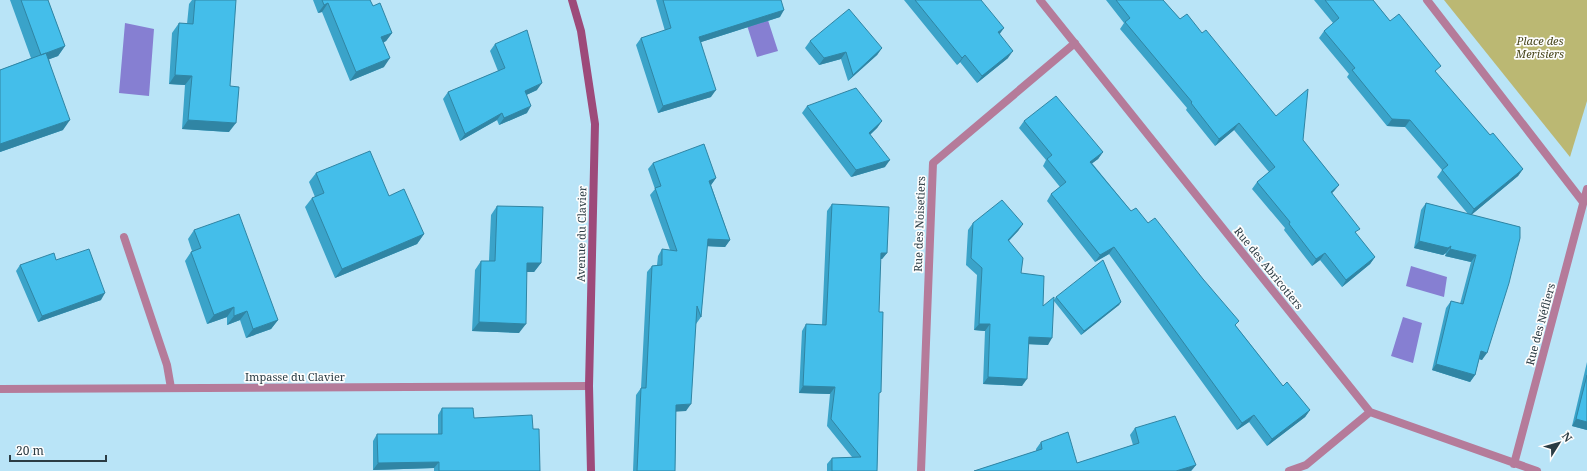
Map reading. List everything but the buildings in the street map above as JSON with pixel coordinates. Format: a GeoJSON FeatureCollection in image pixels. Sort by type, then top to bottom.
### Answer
{"type":"FeatureCollection","features":[{"type":"Feature","properties":{"kind":"street","name":"Avenue du Clavier"},"geometry":{"type":"LineString","coordinates":[[572,0],[581,31],[595,124],[589,386],[591,471]]}},
{"type":"Feature","properties":{"kind":"street","name":"Rue des Abricotiers"},"geometry":{"type":"LineString","coordinates":[[1040,0],[1370,412]]}},
{"type":"Feature","properties":{"kind":"street"},"geometry":{"type":"LineString","coordinates":[[1427,0],[1583,202]]}},
{"type":"Feature","properties":{"kind":"street","name":"Rue des Noisetiers"},"geometry":{"type":"LineString","coordinates":[[921,471],[933,163],[1075,43]]}},
{"type":"Feature","properties":{"kind":"street","name":"Rue des Néfliers"},"geometry":{"type":"LineString","coordinates":[[1514,464],[1587,190]]}},
{"type":"Feature","properties":{"kind":"street"},"geometry":{"type":"LineString","coordinates":[[124,237],[167,365],[172,388]]}},
{"type":"Feature","properties":{"kind":"street","name":"Impasse du Clavier"},"geometry":{"type":"LineString","coordinates":[[0,389],[589,386]]}},
{"type":"Feature","properties":{"kind":"street"},"geometry":{"type":"LineString","coordinates":[[1289,471],[1306,465],[1370,412],[1537,471]]}},
{"type":"Feature","properties":{"kind":"green space","name":"Place des Merisiers"},"geometry":{"type":"Polygon","coordinates":[[[1444,0],[1587,0],[1587,101],[1570,157],[1444,0]]]}},
{"type":"Feature","properties":{"kind":"shaded area"},"geometry":{"type":"Polygon","coordinates":[[[765,11],[778,51],[757,57],[745,19],[765,11]]]}},
{"type":"Feature","properties":{"kind":"shaded area"},"geometry":{"type":"Polygon","coordinates":[[[125,23],[154,29],[149,96],[119,93],[125,23]]]}},
{"type":"Feature","properties":{"kind":"shaded area"},"geometry":{"type":"Polygon","coordinates":[[[1411,266],[1447,277],[1444,297],[1406,286],[1411,266]]]}},
{"type":"Feature","properties":{"kind":"shaded area"},"geometry":{"type":"Polygon","coordinates":[[[1403,317],[1422,323],[1413,363],[1391,356],[1403,317]]]}}]}
